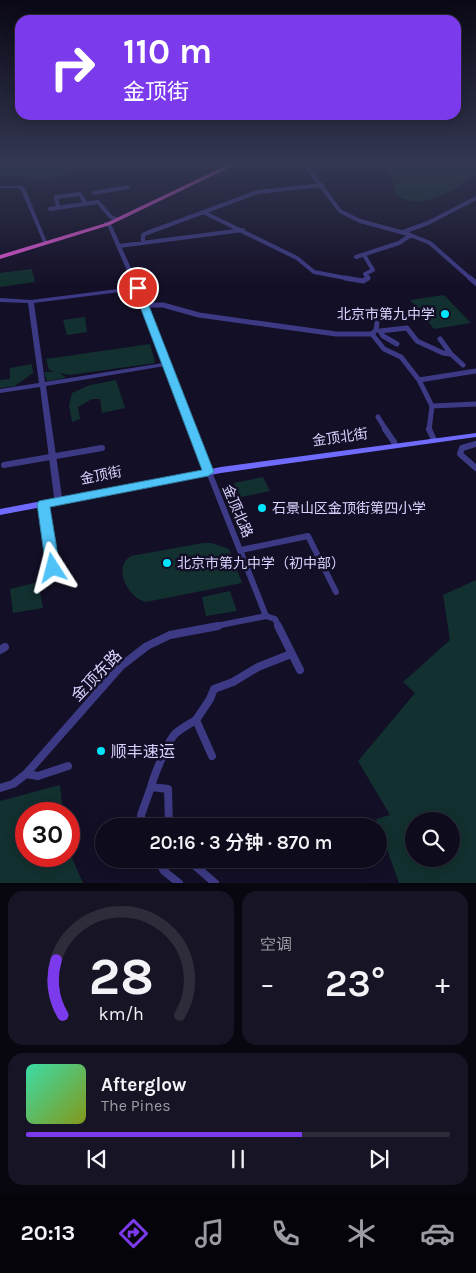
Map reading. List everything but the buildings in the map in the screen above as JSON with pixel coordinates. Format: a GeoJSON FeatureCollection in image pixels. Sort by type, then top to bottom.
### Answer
{"type":"FeatureCollection","features":[{"type":"Feature","properties":{"kind":"highway"},"geometry":{"type":"LineString","coordinates":[[0,256],[107,224],[147,203]]}},
{"type":"Feature","properties":{"kind":"highway"},"geometry":{"type":"LineString","coordinates":[[0,256],[107,224],[147,203]]}},
{"type":"Feature","properties":{"kind":"main road","name":"金顶北街"},"geometry":{"type":"LineString","coordinates":[[208,470],[394,442],[476,433]]}},
{"type":"Feature","properties":{"kind":"main road","name":"金顶北街"},"geometry":{"type":"LineString","coordinates":[[208,470],[433,438]]}},
{"type":"Feature","properties":{"kind":"main road","name":"金顶街"},"geometry":{"type":"LineString","coordinates":[[0,508],[208,470]]}},
{"type":"Feature","properties":{"kind":"main road","name":"金顶街"},"geometry":{"type":"LineString","coordinates":[[0,512],[208,470]]}},
{"type":"Feature","properties":{"kind":"street"},"geometry":{"type":"LineString","coordinates":[[29,203],[46,242]]}},
{"type":"Feature","properties":{"kind":"street"},"geometry":{"type":"LineString","coordinates":[[50,209],[76,203]]}},
{"type":"Feature","properties":{"kind":"street"},"geometry":{"type":"LineString","coordinates":[[99,203],[111,217],[116,219]]}},
{"type":"Feature","properties":{"kind":"street"},"geometry":{"type":"LineString","coordinates":[[143,243],[143,235],[147,232],[227,203]]}},
{"type":"Feature","properties":{"kind":"street"},"geometry":{"type":"LineString","coordinates":[[334,203],[345,213],[362,221],[403,232],[430,243],[476,283]]}},
{"type":"Feature","properties":{"kind":"street"},"geometry":{"type":"LineString","coordinates":[[403,232],[428,223],[466,203]]}},
{"type":"Feature","properties":{"kind":"street"},"geometry":{"type":"LineString","coordinates":[[203,212],[244,230],[297,258],[314,272],[363,281],[368,278],[365,274],[373,270],[364,255]]}},
{"type":"Feature","properties":{"kind":"street","name":"金顶北路"},"geometry":{"type":"LineString","coordinates":[[107,224],[138,288],[266,616]]}},
{"type":"Feature","properties":{"kind":"street"},"geometry":{"type":"LineString","coordinates":[[119,246],[244,230]]}},
{"type":"Feature","properties":{"kind":"street"},"geometry":{"type":"LineString","coordinates":[[356,257],[398,243],[411,235]]}},
{"type":"Feature","properties":{"kind":"street"},"geometry":{"type":"LineString","coordinates":[[0,300],[31,302],[138,288]]}},
{"type":"Feature","properties":{"kind":"street"},"geometry":{"type":"LineString","coordinates":[[31,302],[58,497]]}},
{"type":"Feature","properties":{"kind":"street"},"geometry":{"type":"LineString","coordinates":[[144,305],[163,305],[199,314],[336,334],[372,334],[376,330],[377,323]]}},
{"type":"Feature","properties":{"kind":"street"},"geometry":{"type":"LineString","coordinates":[[381,345],[396,343],[383,336],[380,331],[407,328],[417,341],[443,353],[451,354]]}},
{"type":"Feature","properties":{"kind":"street"},"geometry":{"type":"LineString","coordinates":[[372,334],[384,348],[401,357],[419,380],[432,406],[428,431],[433,438]]}},
{"type":"Feature","properties":{"kind":"street"},"geometry":{"type":"LineString","coordinates":[[440,339],[451,354],[463,365]]}},
{"type":"Feature","properties":{"kind":"street"},"geometry":{"type":"LineString","coordinates":[[0,391],[168,364]]}},
{"type":"Feature","properties":{"kind":"street"},"geometry":{"type":"LineString","coordinates":[[419,380],[476,371]]}},
{"type":"Feature","properties":{"kind":"street"},"geometry":{"type":"LineString","coordinates":[[432,406],[476,404]]}},
{"type":"Feature","properties":{"kind":"street"},"geometry":{"type":"LineString","coordinates":[[378,417],[394,442]]}},
{"type":"Feature","properties":{"kind":"street"},"geometry":{"type":"LineString","coordinates":[[476,444],[462,448],[460,454],[476,468]]}},
{"type":"Feature","properties":{"kind":"street"},"geometry":{"type":"LineString","coordinates":[[4,466],[102,448]]}},
{"type":"Feature","properties":{"kind":"street"},"geometry":{"type":"LineString","coordinates":[[43,504],[53,568]]}},
{"type":"Feature","properties":{"kind":"street"},"geometry":{"type":"LineString","coordinates":[[241,550],[308,536],[336,592]]}},
{"type":"Feature","properties":{"kind":"street"},"geometry":{"type":"LineString","coordinates":[[266,616],[275,619],[300,670]]}},
{"type":"Feature","properties":{"kind":"street","name":"金顶东路"},"geometry":{"type":"LineString","coordinates":[[0,788],[13,784],[26,774],[121,666],[147,646],[170,635],[266,616]]}},
{"type":"Feature","properties":{"kind":"street"},"geometry":{"type":"LineString","coordinates":[[141,818],[154,773],[174,734],[196,720],[210,699],[214,689],[233,682],[258,667],[291,654]]}},
{"type":"Feature","properties":{"kind":"street"},"geometry":{"type":"LineString","coordinates":[[196,720],[212,756]]}},
{"type":"Feature","properties":{"kind":"street"},"geometry":{"type":"LineString","coordinates":[[26,774],[38,776],[68,766]]}},
{"type":"Feature","properties":{"kind":"street"},"geometry":{"type":"LineString","coordinates":[[151,787],[168,789],[170,799],[165,811],[167,818]]}},
{"type":"Feature","properties":{"kind":"street"},"geometry":{"type":"LineString","coordinates":[[163,868],[179,883]]}},
{"type":"Feature","properties":{"kind":"street"},"geometry":{"type":"LineString","coordinates":[[198,868],[215,883]]}},
{"type":"Feature","properties":{"kind":"green space"},"geometry":{"type":"Polygon","coordinates":[[[32,269],[35,282],[0,287],[0,273],[32,269]]]}},
{"type":"Feature","properties":{"kind":"green space"},"geometry":{"type":"Polygon","coordinates":[[[444,295],[471,323],[434,329],[410,300],[444,295]]]}},
{"type":"Feature","properties":{"kind":"green space"},"geometry":{"type":"Polygon","coordinates":[[[85,317],[87,332],[67,335],[63,320],[85,317]]]}},
{"type":"Feature","properties":{"kind":"green space"},"geometry":{"type":"Polygon","coordinates":[[[150,344],[155,363],[70,375],[60,373],[66,378],[47,381],[44,372],[54,372],[49,370],[46,359],[150,344]]]}},
{"type":"Feature","properties":{"kind":"green space"},"geometry":{"type":"Polygon","coordinates":[[[32,364],[33,373],[15,386],[0,388],[0,380],[10,379],[10,368],[32,364]]]}},
{"type":"Feature","properties":{"kind":"green space"},"geometry":{"type":"Polygon","coordinates":[[[116,380],[125,408],[102,413],[100,399],[92,399],[78,407],[80,419],[72,422],[69,405],[72,393],[90,385],[116,380]]]}},
{"type":"Feature","properties":{"kind":"green space"},"geometry":{"type":"Polygon","coordinates":[[[263,477],[270,491],[241,497],[234,483],[263,477]]]}},
{"type":"Feature","properties":{"kind":"green space"},"geometry":{"type":"Polygon","coordinates":[[[211,543],[229,549],[242,583],[146,602],[133,595],[128,589],[123,574],[123,567],[125,561],[131,556],[211,543]]]}},
{"type":"Feature","properties":{"kind":"green space"},"geometry":{"type":"Polygon","coordinates":[[[476,580],[476,883],[399,883],[387,850],[387,818],[380,818],[390,815],[358,761],[415,693],[403,682],[450,640],[443,595],[476,580]]]}},
{"type":"Feature","properties":{"kind":"green space"},"geometry":{"type":"Polygon","coordinates":[[[38,582],[43,608],[13,613],[10,589],[38,582]]]}},
{"type":"Feature","properties":{"kind":"green space"},"geometry":{"type":"Polygon","coordinates":[[[230,591],[237,611],[206,616],[202,597],[230,591]]]}},
{"type":"Feature","properties":{"kind":"green space"},"geometry":{"type":"Polygon","coordinates":[[[60,785],[62,802],[15,802],[15,867],[76,867],[83,883],[0,883],[0,801],[60,785]]]}},
{"type":"Feature","properties":{"kind":"place","name":"北京市第九中学"},"geometry":{"type":"Point","coordinates":[445,314]}},
{"type":"Feature","properties":{"kind":"place","name":"石景山区金顶街第四小学"},"geometry":{"type":"Point","coordinates":[262,508]}},
{"type":"Feature","properties":{"kind":"place","name":"北京市第九中学（初中部）"},"geometry":{"type":"Point","coordinates":[167,563]}},
{"type":"Feature","properties":{"kind":"place","name":"顺丰速运"},"geometry":{"type":"Point","coordinates":[101,751]}},
{"type":"Feature","properties":{"kind":"route"},"geometry":{"type":"LineString","coordinates":[[53,568],[43,504],[208,472],[183,402],[138,288]]}}]}
